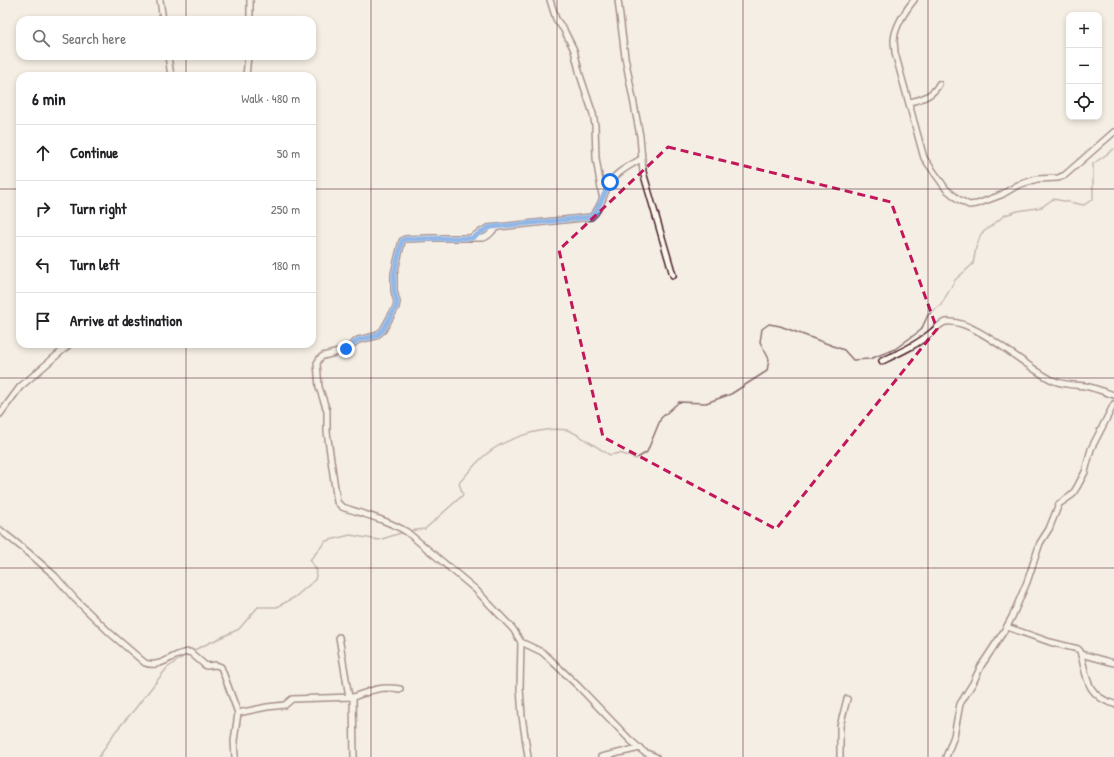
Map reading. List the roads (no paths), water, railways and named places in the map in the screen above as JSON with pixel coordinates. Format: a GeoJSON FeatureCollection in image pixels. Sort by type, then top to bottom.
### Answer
{"type":"FeatureCollection","features":[{"type":"Feature","properties":{"kind":"street"},"geometry":{"type":"LineString","coordinates":[[160,0],[162,16]]}},
{"type":"Feature","properties":{"kind":"street"},"geometry":{"type":"LineString","coordinates":[[250,0],[250,16]]}},
{"type":"Feature","properties":{"kind":"street"},"geometry":{"type":"LineString","coordinates":[[550,0],[556,19],[564,30],[574,50],[580,75],[593,114],[595,125],[596,158],[603,197]]}},
{"type":"Feature","properties":{"kind":"street"},"geometry":{"type":"LineString","coordinates":[[618,0],[625,56],[640,136],[643,172],[673,275]]}},
{"type":"Feature","properties":{"kind":"street"},"geometry":{"type":"LineString","coordinates":[[914,0],[909,6],[896,32],[894,40],[895,53],[924,158],[946,189],[958,199],[969,205],[977,204],[1001,195],[1018,185],[1037,179],[1058,178],[1065,175],[1114,132]]}},
{"type":"Feature","properties":{"kind":"street"},"geometry":{"type":"LineString","coordinates":[[169,60],[170,72]]}},
{"type":"Feature","properties":{"kind":"street"},"geometry":{"type":"LineString","coordinates":[[246,72],[248,60]]}},
{"type":"Feature","properties":{"kind":"street"},"geometry":{"type":"LineString","coordinates":[[909,102],[923,99],[937,88],[939,84]]}},
{"type":"Feature","properties":{"kind":"street"},"geometry":{"type":"LineString","coordinates":[[528,757],[522,716],[520,688],[521,642],[513,629],[475,589],[407,532],[396,525],[342,506],[337,502],[328,432],[327,411],[319,387],[317,362],[320,358],[346,349],[358,340],[376,336],[383,330],[396,307],[397,302],[394,291],[394,274],[402,241],[409,238],[486,238],[498,227],[591,217],[597,210],[610,182],[616,176],[641,159]]}},
{"type":"Feature","properties":{"kind":"street"},"geometry":{"type":"LineString","coordinates":[[882,361],[919,342],[946,322],[962,324],[978,330],[1053,380],[1073,385],[1085,386],[1114,395]]}},
{"type":"Feature","properties":{"kind":"street"},"geometry":{"type":"LineString","coordinates":[[0,414],[20,387],[65,348]]}},
{"type":"Feature","properties":{"kind":"street"},"geometry":{"type":"LineString","coordinates":[[946,757],[954,736],[960,704],[973,683],[981,666],[1007,627],[1027,582],[1040,543],[1049,529],[1058,504],[1072,495],[1077,487],[1085,472],[1091,448],[1114,404]]}},
{"type":"Feature","properties":{"kind":"street"},"geometry":{"type":"LineString","coordinates":[[0,530],[55,576],[110,633],[145,663],[163,663],[182,652],[190,652],[206,666],[216,665],[221,667],[238,713],[234,741],[235,757]]}},
{"type":"Feature","properties":{"kind":"street"},"geometry":{"type":"LineString","coordinates":[[1007,627],[1050,642],[1078,649],[1081,654],[1090,686],[1096,695],[1104,701],[1114,704]]}},
{"type":"Feature","properties":{"kind":"street"},"geometry":{"type":"LineString","coordinates":[[339,637],[351,697],[354,757]]}},
{"type":"Feature","properties":{"kind":"street"},"geometry":{"type":"LineString","coordinates":[[521,642],[542,652],[579,686],[620,731],[640,748],[656,757]]}},
{"type":"Feature","properties":{"kind":"street"},"geometry":{"type":"LineString","coordinates":[[1081,654],[1114,663]]}},
{"type":"Feature","properties":{"kind":"street"},"geometry":{"type":"LineString","coordinates":[[238,713],[285,705],[292,699],[351,697],[360,696],[366,692],[386,688],[400,689]]}},
{"type":"Feature","properties":{"kind":"street"},"geometry":{"type":"LineString","coordinates":[[840,757],[840,726],[847,699]]}},
{"type":"Feature","properties":{"kind":"street"},"geometry":{"type":"LineString","coordinates":[[601,757],[640,748]]}},
{"type":"Feature","properties":{"kind":"waterway"},"geometry":{"type":"LineString","coordinates":[[408,531],[425,529],[463,495],[459,483],[484,456],[502,444],[523,435],[546,430],[567,430],[610,455],[620,453],[636,459],[647,452],[661,418],[679,402],[706,403],[731,394],[767,371],[769,359],[760,342],[762,329],[769,324],[780,326],[844,350],[853,360],[870,359],[895,349],[921,330],[928,315],[941,305],[955,280],[973,264],[976,248],[981,234],[1005,215],[1042,207],[1053,199],[1084,205],[1093,199],[1093,164],[1114,149]]}},
{"type":"Feature","properties":{"kind":"waterway"},"geometry":{"type":"LineString","coordinates":[[192,651],[239,629],[258,607],[277,607],[295,597],[315,580],[317,571],[310,560],[326,541],[350,535],[379,540],[404,532]]}},
{"type":"Feature","properties":{"kind":"waterway"},"geometry":{"type":"LineString","coordinates":[[99,757],[115,732],[167,668],[187,654]]}}]}
